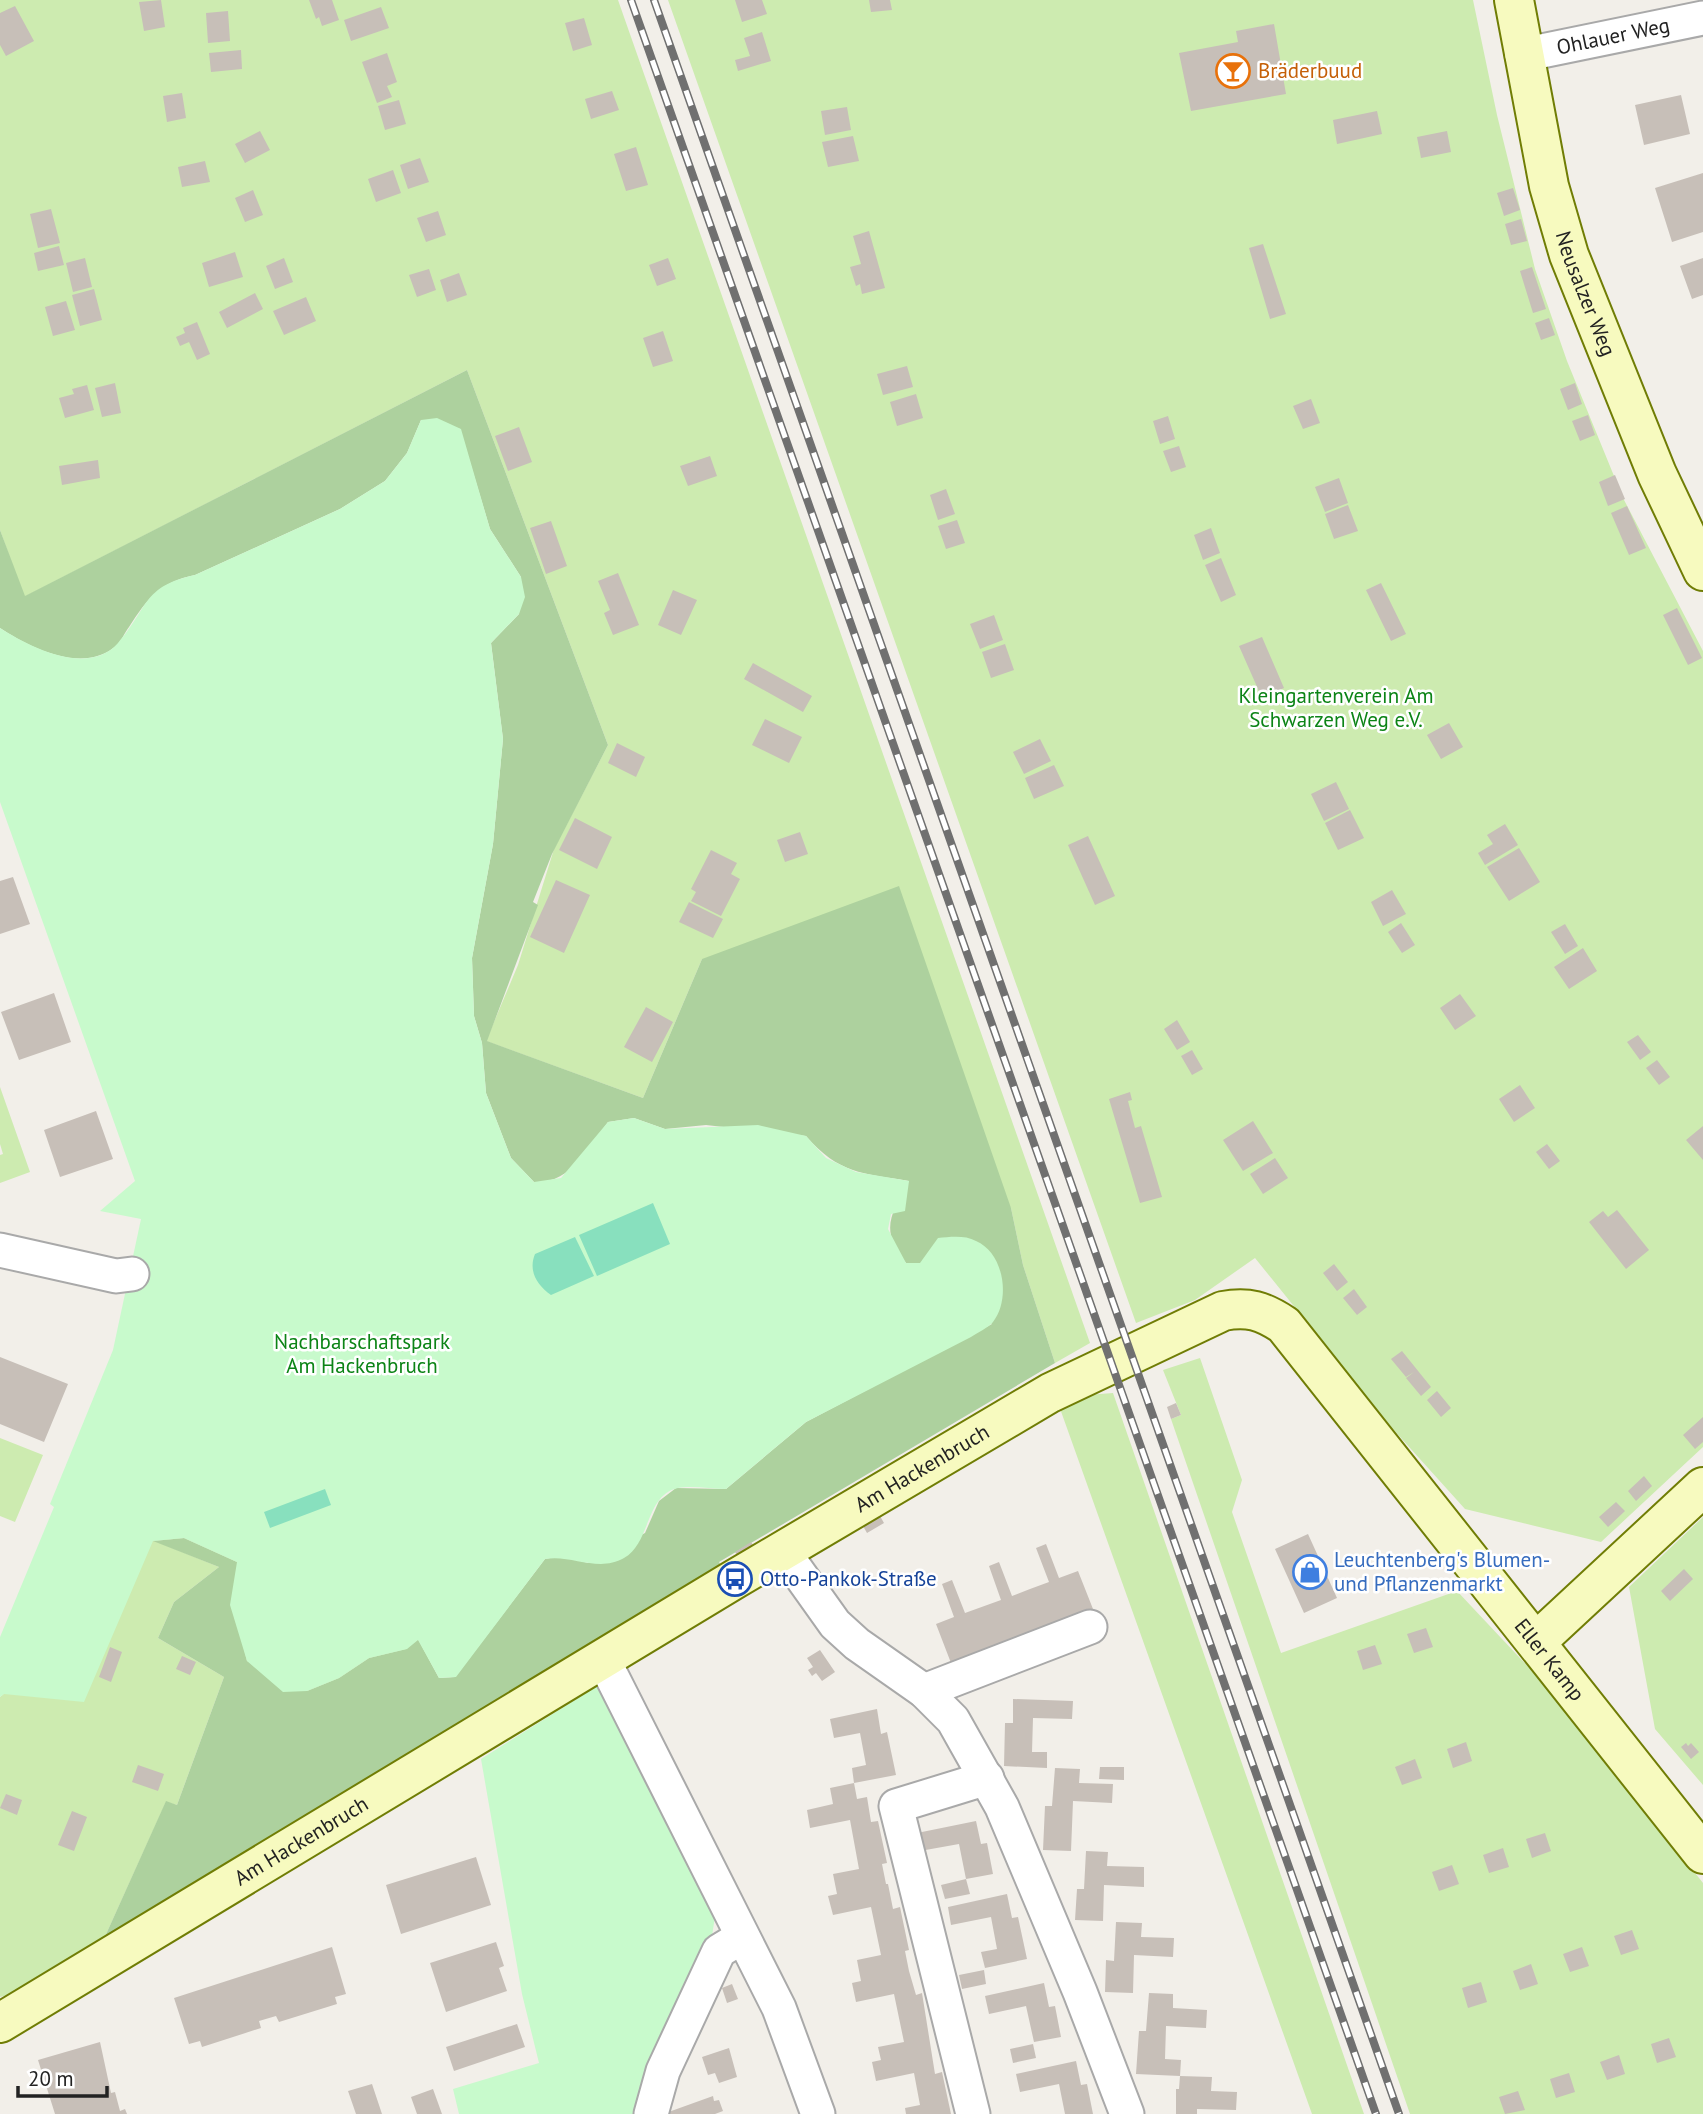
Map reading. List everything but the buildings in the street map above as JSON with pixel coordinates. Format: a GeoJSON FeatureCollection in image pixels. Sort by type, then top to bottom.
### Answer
{"type":"FeatureCollection","features":[{"type":"Feature","properties":{"kind":"street","name":"Neusalzer Weg"},"geometry":{"type":"LineString","coordinates":[[1514,0],[1522,55],[1549,186],[1569,255],[1657,474],[1703,571]]}},
{"type":"Feature","properties":{"kind":"street","name":"Ohlauer Weg"},"geometry":{"type":"LineString","coordinates":[[1522,55],[1703,18]]}},
{"type":"Feature","properties":{"kind":"street"},"geometry":{"type":"LineString","coordinates":[[0,1250],[116,1276],[132,1274]]}},
{"type":"Feature","properties":{"kind":"street","name":"Am Hackenbruch"},"geometry":{"type":"LineString","coordinates":[[0,2023],[783,1551],[1073,1382],[1223,1311],[1242,1307],[1256,1310]]}},
{"type":"Feature","properties":{"kind":"street","name":"Eller Kamp"},"geometry":{"type":"LineString","coordinates":[[1256,1310],[1284,1325],[1703,1854]]}},
{"type":"Feature","properties":{"kind":"street"},"geometry":{"type":"LineString","coordinates":[[1536,1642],[1703,1487]]}},
{"type":"Feature","properties":{"kind":"street"},"geometry":{"type":"LineString","coordinates":[[783,1551],[835,1624],[857,1644],[924,1692],[953,1720],[987,1779],[1080,1992],[1127,2114]]}},
{"type":"Feature","properties":{"kind":"street"},"geometry":{"type":"LineString","coordinates":[[924,1692],[1090,1627]]}},
{"type":"Feature","properties":{"kind":"street"},"geometry":{"type":"LineString","coordinates":[[603,1659],[779,2008],[818,2114]]}},
{"type":"Feature","properties":{"kind":"street"},"geometry":{"type":"LineString","coordinates":[[973,2114],[896,1806],[987,1779]]}},
{"type":"Feature","properties":{"kind":"street"},"geometry":{"type":"LineString","coordinates":[[651,2114],[663,2071],[719,1951],[742,1937]]}},
{"type":"Feature","properties":{"kind":"green space"},"geometry":{"type":"Polygon","coordinates":[[[0,0],[618,0],[1090,1343],[1055,1363],[1023,1265],[1011,1208],[702,959],[643,1098],[486,1041],[518,965],[554,849],[608,745],[467,370],[24,597],[0,530],[0,0]]]}},
{"type":"Feature","properties":{"kind":"green space","name":"Kleingartenverein Am Schwarzen Weg e.V."},"geometry":{"type":"Polygon","coordinates":[[[668,0],[1473,0],[1497,115],[1535,269],[1567,361],[1623,498],[1703,651],[1703,1447],[1601,1542],[1465,1509],[1392,1428],[1255,1258],[1195,1300],[1136,1323],[668,0]]]}},
{"type":"Feature","properties":{"kind":"green space"},"geometry":{"type":"Polygon","coordinates":[[[467,370],[608,745],[552,854],[533,902],[538,905],[487,1041],[643,1098],[702,959],[899,886],[1011,1208],[1023,1265],[1055,1363],[719,1562],[723,1569],[103,1941],[166,1801],[177,1805],[224,1677],[158,1638],[174,1602],[219,1567],[153,1541],[184,1538],[237,1562],[240,1633],[247,1661],[307,1691],[339,1678],[369,1658],[406,1649],[418,1639],[439,1678],[455,1677],[545,1559],[561,1556],[588,1563],[645,1533],[659,1501],[676,1488],[726,1489],[806,1422],[992,1324],[920,1263],[906,1263],[898,1251],[890,1231],[891,1222],[897,1203],[909,1181],[852,1170],[829,1158],[806,1136],[706,1125],[665,1129],[634,1118],[608,1122],[577,1163],[558,1178],[534,1182],[511,1158],[486,1093],[482,1043],[474,1016],[472,958],[493,844],[503,739],[491,643],[519,614],[521,577],[490,529],[460,429],[421,420],[407,453],[385,481],[340,509],[163,587],[142,608],[117,645],[104,654],[89,658],[57,655],[26,643],[0,628],[0,530],[25,596],[467,370]]]}},
{"type":"Feature","properties":{"kind":"green space","name":"Nachbarschaftspark Am Hackenbruch"},"geometry":{"type":"Polygon","coordinates":[[[437,418],[461,429],[490,529],[521,577],[525,597],[519,614],[491,643],[503,739],[493,844],[472,958],[474,1016],[482,1043],[486,1093],[511,1158],[534,1182],[561,1178],[608,1122],[634,1118],[665,1129],[758,1125],[806,1136],[826,1158],[856,1172],[909,1181],[905,1211],[891,1214],[888,1229],[906,1263],[920,1263],[938,1238],[967,1238],[986,1247],[993,1255],[1002,1277],[999,1312],[991,1324],[971,1337],[806,1422],[726,1489],[683,1487],[667,1492],[659,1500],[639,1542],[624,1558],[604,1564],[545,1559],[456,1677],[439,1678],[418,1640],[407,1649],[369,1658],[339,1678],[307,1691],[283,1692],[247,1661],[230,1605],[237,1562],[184,1538],[153,1541],[84,1702],[4,1694],[0,1697],[0,1637],[54,1507],[50,1504],[113,1350],[141,1219],[100,1211],[135,1181],[0,802],[0,628],[27,643],[59,655],[91,658],[106,653],[128,631],[155,592],[165,585],[195,575],[340,509],[385,481],[407,453],[421,420],[437,418]]]}},
{"type":"Feature","properties":{"kind":"green space"},"geometry":{"type":"Polygon","coordinates":[[[0,1087],[30,1172],[0,1183],[0,1155],[3,1154],[0,1144],[0,1087]]]}},
{"type":"Feature","properties":{"kind":"green space"},"geometry":{"type":"Polygon","coordinates":[[[653,1203],[670,1244],[597,1276],[579,1235],[653,1203]]]}},
{"type":"Feature","properties":{"kind":"green space"},"geometry":{"type":"Polygon","coordinates":[[[575,1237],[594,1276],[551,1295],[542,1287],[533,1272],[535,1254],[575,1237]]]}},
{"type":"Feature","properties":{"kind":"green space"},"geometry":{"type":"Polygon","coordinates":[[[1200,1358],[1242,1480],[1232,1512],[1281,1653],[1457,1591],[1551,1691],[1703,1883],[1703,2114],[1410,2114],[1171,1419],[1181,1415],[1163,1370],[1200,1358]]]}},
{"type":"Feature","properties":{"kind":"green space"},"geometry":{"type":"Polygon","coordinates":[[[1113,1393],[1364,2114],[1312,2114],[1058,1403],[1087,1395],[1113,1393]]]}},
{"type":"Feature","properties":{"kind":"green space"},"geometry":{"type":"Polygon","coordinates":[[[0,1438],[43,1455],[15,1522],[0,1516],[0,1438]]]}},
{"type":"Feature","properties":{"kind":"green space"},"geometry":{"type":"Polygon","coordinates":[[[325,1489],[331,1505],[270,1528],[264,1512],[325,1489]]]}},
{"type":"Feature","properties":{"kind":"green space"},"geometry":{"type":"Polygon","coordinates":[[[158,1491],[173,1491],[213,1505],[240,1533],[260,1572],[290,1595],[311,1605],[333,1610],[391,1613],[418,1639],[407,1649],[369,1658],[339,1678],[307,1691],[283,1692],[247,1661],[230,1605],[237,1562],[184,1538],[155,1541],[219,1567],[174,1602],[158,1638],[224,1677],[177,1805],[166,1802],[103,1941],[12,1994],[0,1997],[0,1697],[10,1686],[37,1626],[55,1601],[134,1506],[158,1491]]]}},
{"type":"Feature","properties":{"kind":"green space"},"geometry":{"type":"Polygon","coordinates":[[[1703,1517],[1703,1785],[1655,1729],[1629,1587],[1703,1517]]]}},
{"type":"Feature","properties":{"kind":"green space"},"geometry":{"type":"Polygon","coordinates":[[[610,1678],[718,1897],[708,1962],[645,2114],[459,2114],[453,2089],[539,2063],[522,1994],[481,1759],[610,1678]]]}},
{"type":"Feature","properties":{"kind":"railway"},"geometry":{"type":"LineString","coordinates":[[631,0],[1376,2114]]}},
{"type":"Feature","properties":{"kind":"railway"},"geometry":{"type":"LineString","coordinates":[[654,0],[1399,2114]]}},
{"type":"Feature","properties":{"kind":"place","name":"Bräderbuud"},"geometry":{"type":"Point","coordinates":[1233,71]}},
{"type":"Feature","properties":{"kind":"place","name":"Leuchtenberg's Blumen- und Pflanzenmarkt"},"geometry":{"type":"Point","coordinates":[1310,1572]}},
{"type":"Feature","properties":{"kind":"place","name":"Otto-Pankok-Straße"},"geometry":{"type":"Point","coordinates":[735,1579]}}]}
